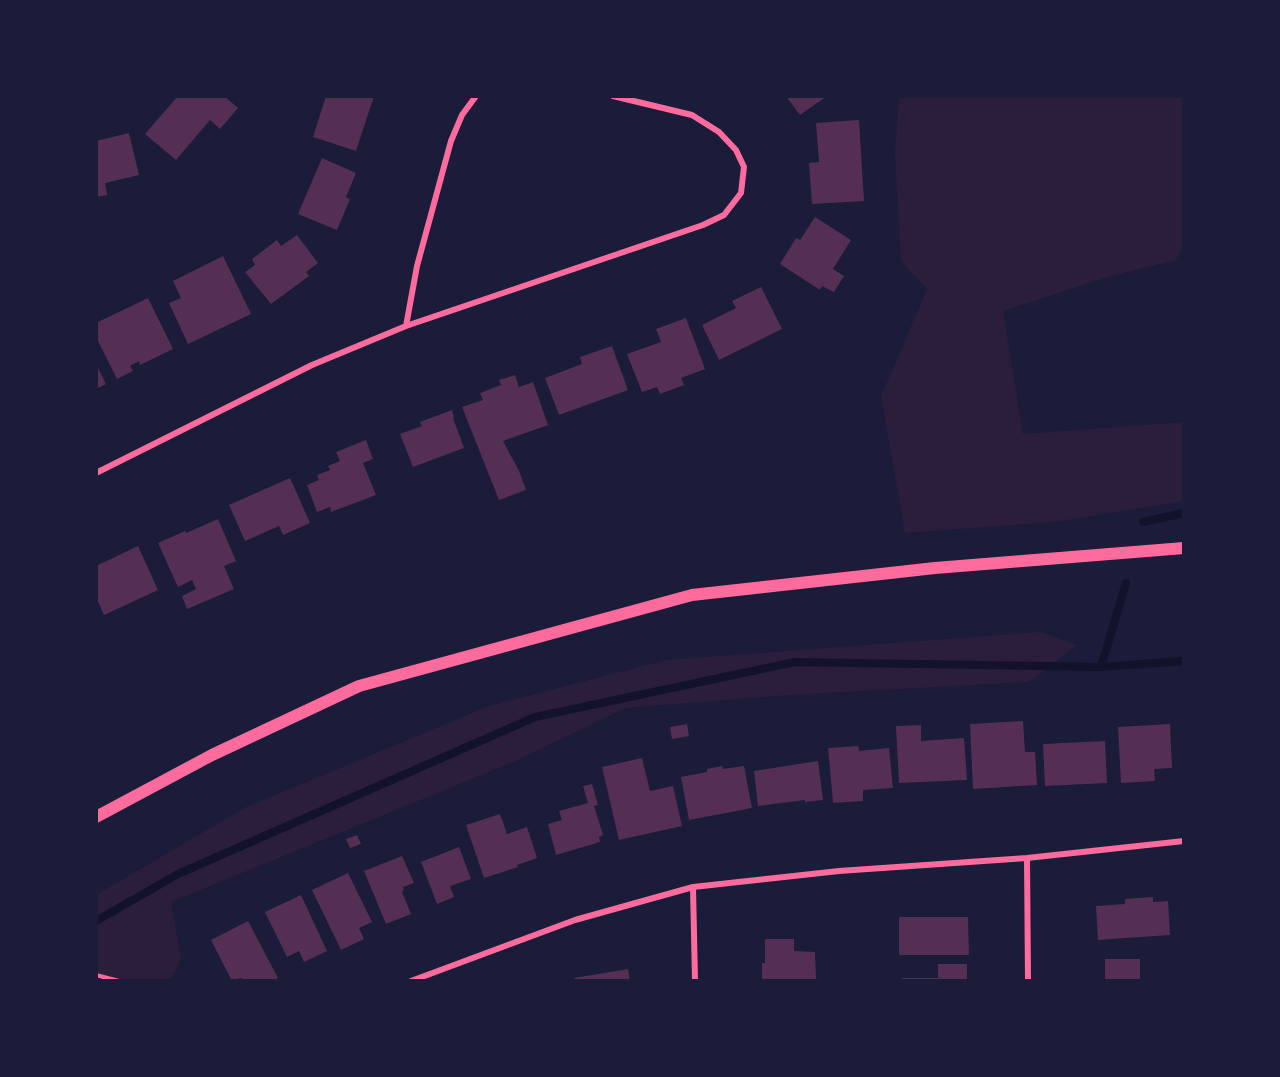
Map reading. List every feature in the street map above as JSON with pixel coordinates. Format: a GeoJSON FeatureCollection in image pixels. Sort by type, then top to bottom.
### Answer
{"type":"FeatureCollection","features":[{"type":"Feature","properties":{"kind":"main road"},"geometry":{"type":"LineString","coordinates":[[96,818],[212,754],[359,686],[692,595],[935,568],[1184,548]]}},
{"type":"Feature","properties":{"kind":"street"},"geometry":{"type":"LineString","coordinates":[[406,326],[417,266],[451,141],[462,115],[476,96]]}},
{"type":"Feature","properties":{"kind":"street"},"geometry":{"type":"LineString","coordinates":[[96,473],[312,365],[406,326],[704,225],[724,215],[741,193],[744,167],[736,150],[719,132],[692,115],[613,96]]}},
{"type":"Feature","properties":{"kind":"street"},"geometry":{"type":"LineString","coordinates":[[411,981],[575,920],[693,886],[1027,858],[1184,841]]}},
{"type":"Feature","properties":{"kind":"street"},"geometry":{"type":"LineString","coordinates":[[1027,858],[1028,981]]}},
{"type":"Feature","properties":{"kind":"street"},"geometry":{"type":"LineString","coordinates":[[693,886],[695,981]]}},
{"type":"Feature","properties":{"kind":"path"},"geometry":{"type":"LineString","coordinates":[[96,975],[119,981]]}},
{"type":"Feature","properties":{"kind":"shaded area"},"geometry":{"type":"Polygon","coordinates":[[[899,96],[1184,96],[1184,244],[1176,260],[1111,276],[1003,311],[1023,434],[1184,422],[1184,501],[1054,522],[905,533],[881,396],[927,289],[901,261],[895,154],[899,96]]]}},
{"type":"Feature","properties":{"kind":"shaded area"},"geometry":{"type":"Polygon","coordinates":[[[1040,632],[1077,645],[1029,682],[789,695],[626,708],[511,763],[171,902],[181,959],[170,981],[96,981],[96,895],[246,807],[489,706],[666,660],[1040,632]]]}},
{"type":"Feature","properties":{"kind":"building"},"geometry":{"type":"Polygon","coordinates":[[[178,96],[224,96],[238,108],[220,129],[210,120],[176,160],[145,134],[178,96]]]}},
{"type":"Feature","properties":{"kind":"building"},"geometry":{"type":"Polygon","coordinates":[[[326,96],[374,96],[356,151],[313,137],[326,96]]]}},
{"type":"Feature","properties":{"kind":"building"},"geometry":{"type":"Polygon","coordinates":[[[786,96],[827,96],[800,115],[786,96]]]}},
{"type":"Feature","properties":{"kind":"building"},"geometry":{"type":"Polygon","coordinates":[[[859,120],[864,201],[812,204],[809,163],[819,162],[816,123],[859,120]]]}},
{"type":"Feature","properties":{"kind":"building"},"geometry":{"type":"Polygon","coordinates":[[[129,133],[139,175],[105,183],[107,195],[96,197],[96,141],[129,133]]]}},
{"type":"Feature","properties":{"kind":"building"},"geometry":{"type":"Polygon","coordinates":[[[322,158],[356,173],[346,197],[350,199],[337,230],[298,214],[322,158]]]}},
{"type":"Feature","properties":{"kind":"building"},"geometry":{"type":"Polygon","coordinates":[[[815,217],[851,240],[833,269],[844,276],[834,292],[822,286],[820,290],[780,264],[796,238],[800,240],[815,217]]]}},
{"type":"Feature","properties":{"kind":"building"},"geometry":{"type":"Polygon","coordinates":[[[297,235],[318,263],[306,272],[309,276],[271,304],[245,272],[255,265],[252,259],[277,240],[281,246],[297,235]]]}},
{"type":"Feature","properties":{"kind":"building"},"geometry":{"type":"Polygon","coordinates":[[[223,256],[251,314],[188,344],[169,303],[181,298],[173,281],[223,256]]]}},
{"type":"Feature","properties":{"kind":"building"},"geometry":{"type":"Polygon","coordinates":[[[761,287],[782,329],[719,360],[702,325],[736,308],[732,301],[761,287]]]}},
{"type":"Feature","properties":{"kind":"building"},"geometry":{"type":"Polygon","coordinates":[[[148,298],[173,349],[140,365],[139,361],[130,366],[133,371],[117,379],[96,337],[96,323],[148,298]]]}},
{"type":"Feature","properties":{"kind":"building"},"geometry":{"type":"Polygon","coordinates":[[[686,318],[705,369],[681,378],[684,385],[660,394],[657,387],[642,392],[627,354],[661,342],[656,329],[686,318]]]}},
{"type":"Feature","properties":{"kind":"building"},"geometry":{"type":"Polygon","coordinates":[[[612,346],[628,390],[559,415],[545,378],[582,364],[580,357],[612,346]]]}},
{"type":"Feature","properties":{"kind":"building"},"geometry":{"type":"Polygon","coordinates":[[[96,364],[106,384],[96,389],[96,364]]]}},
{"type":"Feature","properties":{"kind":"building"},"geometry":{"type":"Polygon","coordinates":[[[515,375],[519,387],[533,382],[548,425],[503,441],[526,490],[499,500],[462,407],[483,400],[480,393],[501,385],[499,380],[515,375]]]}},
{"type":"Feature","properties":{"kind":"building"},"geometry":{"type":"Polygon","coordinates":[[[452,410],[464,448],[413,467],[400,434],[422,426],[420,422],[452,410]]]}},
{"type":"Feature","properties":{"kind":"building"},"geometry":{"type":"Polygon","coordinates":[[[366,440],[373,459],[363,463],[376,495],[331,512],[330,507],[317,512],[307,485],[319,480],[317,475],[330,470],[328,466],[340,461],[336,452],[366,440]]]}},
{"type":"Feature","properties":{"kind":"building"},"geometry":{"type":"Polygon","coordinates":[[[290,478],[310,523],[283,535],[279,526],[245,541],[229,505],[290,478]]]}},
{"type":"Feature","properties":{"kind":"building"},"geometry":{"type":"Polygon","coordinates":[[[218,519],[236,561],[224,566],[234,589],[187,609],[182,596],[196,589],[192,580],[178,587],[158,543],[218,519]]]}},
{"type":"Feature","properties":{"kind":"building"},"geometry":{"type":"Polygon","coordinates":[[[138,546],[158,590],[104,615],[96,597],[96,566],[138,546]]]}},
{"type":"Feature","properties":{"kind":"building"},"geometry":{"type":"Polygon","coordinates":[[[1023,721],[1025,752],[1035,752],[1037,785],[973,789],[970,724],[1023,721]]]}},
{"type":"Feature","properties":{"kind":"building"},"geometry":{"type":"Polygon","coordinates":[[[687,724],[689,736],[672,739],[670,727],[687,724]]]}},
{"type":"Feature","properties":{"kind":"building"},"geometry":{"type":"Polygon","coordinates":[[[1170,724],[1172,768],[1154,769],[1155,781],[1121,783],[1118,727],[1170,724]]]}},
{"type":"Feature","properties":{"kind":"building"},"geometry":{"type":"Polygon","coordinates":[[[921,725],[921,741],[964,738],[967,780],[899,783],[896,726],[921,725]]]}},
{"type":"Feature","properties":{"kind":"building"},"geometry":{"type":"Polygon","coordinates":[[[1105,741],[1107,783],[1045,786],[1043,744],[1105,741]]]}},
{"type":"Feature","properties":{"kind":"building"},"geometry":{"type":"Polygon","coordinates":[[[858,746],[859,751],[889,748],[893,788],[863,790],[863,801],[833,803],[828,748],[858,746]]]}},
{"type":"Feature","properties":{"kind":"building"},"geometry":{"type":"Polygon","coordinates":[[[642,758],[650,791],[673,786],[682,826],[619,840],[602,767],[642,758]]]}},
{"type":"Feature","properties":{"kind":"building"},"geometry":{"type":"Polygon","coordinates":[[[818,761],[823,800],[758,806],[754,771],[818,761]]]}},
{"type":"Feature","properties":{"kind":"building"},"geometry":{"type":"Polygon","coordinates":[[[722,766],[723,769],[744,766],[752,808],[689,820],[681,777],[707,772],[707,769],[722,766]]]}},
{"type":"Feature","properties":{"kind":"building"},"geometry":{"type":"Polygon","coordinates":[[[592,784],[598,805],[594,806],[603,835],[599,837],[600,842],[556,855],[548,824],[562,820],[559,811],[588,803],[583,786],[592,784]]]}},
{"type":"Feature","properties":{"kind":"building"},"geometry":{"type":"Polygon","coordinates":[[[500,814],[507,834],[527,827],[537,858],[484,878],[466,825],[500,814]]]}},
{"type":"Feature","properties":{"kind":"building"},"geometry":{"type":"Polygon","coordinates":[[[357,835],[361,844],[350,848],[346,839],[357,835]]]}},
{"type":"Feature","properties":{"kind":"building"},"geometry":{"type":"Polygon","coordinates":[[[459,847],[471,879],[450,886],[454,897],[437,904],[421,862],[459,847]]]}},
{"type":"Feature","properties":{"kind":"building"},"geometry":{"type":"Polygon","coordinates":[[[402,856],[414,883],[403,887],[402,892],[411,914],[386,924],[364,871],[402,856]]]}},
{"type":"Feature","properties":{"kind":"building"},"geometry":{"type":"Polygon","coordinates":[[[348,873],[372,922],[359,928],[364,939],[341,950],[312,890],[348,873]]]}},
{"type":"Feature","properties":{"kind":"building"},"geometry":{"type":"Polygon","coordinates":[[[301,895],[327,951],[304,962],[299,951],[287,957],[265,912],[301,895]]]}},
{"type":"Feature","properties":{"kind":"building"},"geometry":{"type":"Polygon","coordinates":[[[1153,897],[1153,902],[1168,901],[1170,935],[1098,940],[1096,906],[1125,904],[1125,899],[1153,897]]]}},
{"type":"Feature","properties":{"kind":"building"},"geometry":{"type":"Polygon","coordinates":[[[899,917],[968,917],[969,955],[899,955],[899,917]]]}},
{"type":"Feature","properties":{"kind":"building"},"geometry":{"type":"Polygon","coordinates":[[[248,921],[278,978],[272,981],[243,981],[241,978],[232,981],[211,940],[248,921]]]}},
{"type":"Feature","properties":{"kind":"building"},"geometry":{"type":"Polygon","coordinates":[[[765,939],[794,939],[794,951],[815,952],[816,981],[762,981],[765,939]]]}},
{"type":"Feature","properties":{"kind":"building"},"geometry":{"type":"Polygon","coordinates":[[[1105,959],[1140,959],[1140,981],[1105,981],[1105,959]]]}},
{"type":"Feature","properties":{"kind":"building"},"geometry":{"type":"Polygon","coordinates":[[[938,964],[967,964],[967,981],[902,981],[902,978],[938,978],[938,964]]]}},
{"type":"Feature","properties":{"kind":"building"},"geometry":{"type":"Polygon","coordinates":[[[628,969],[630,981],[574,981],[574,978],[628,969]]]}},
{"type":"Feature","properties":{"kind":"waterway"},"geometry":{"type":"LineString","coordinates":[[1143,522],[1184,513]]}},
{"type":"Feature","properties":{"kind":"waterway"},"geometry":{"type":"LineString","coordinates":[[1101,667],[1126,583]]}},
{"type":"Feature","properties":{"kind":"waterway"},"geometry":{"type":"LineString","coordinates":[[96,921],[178,874],[535,717],[795,662],[1101,667],[1184,661]]}}]}
